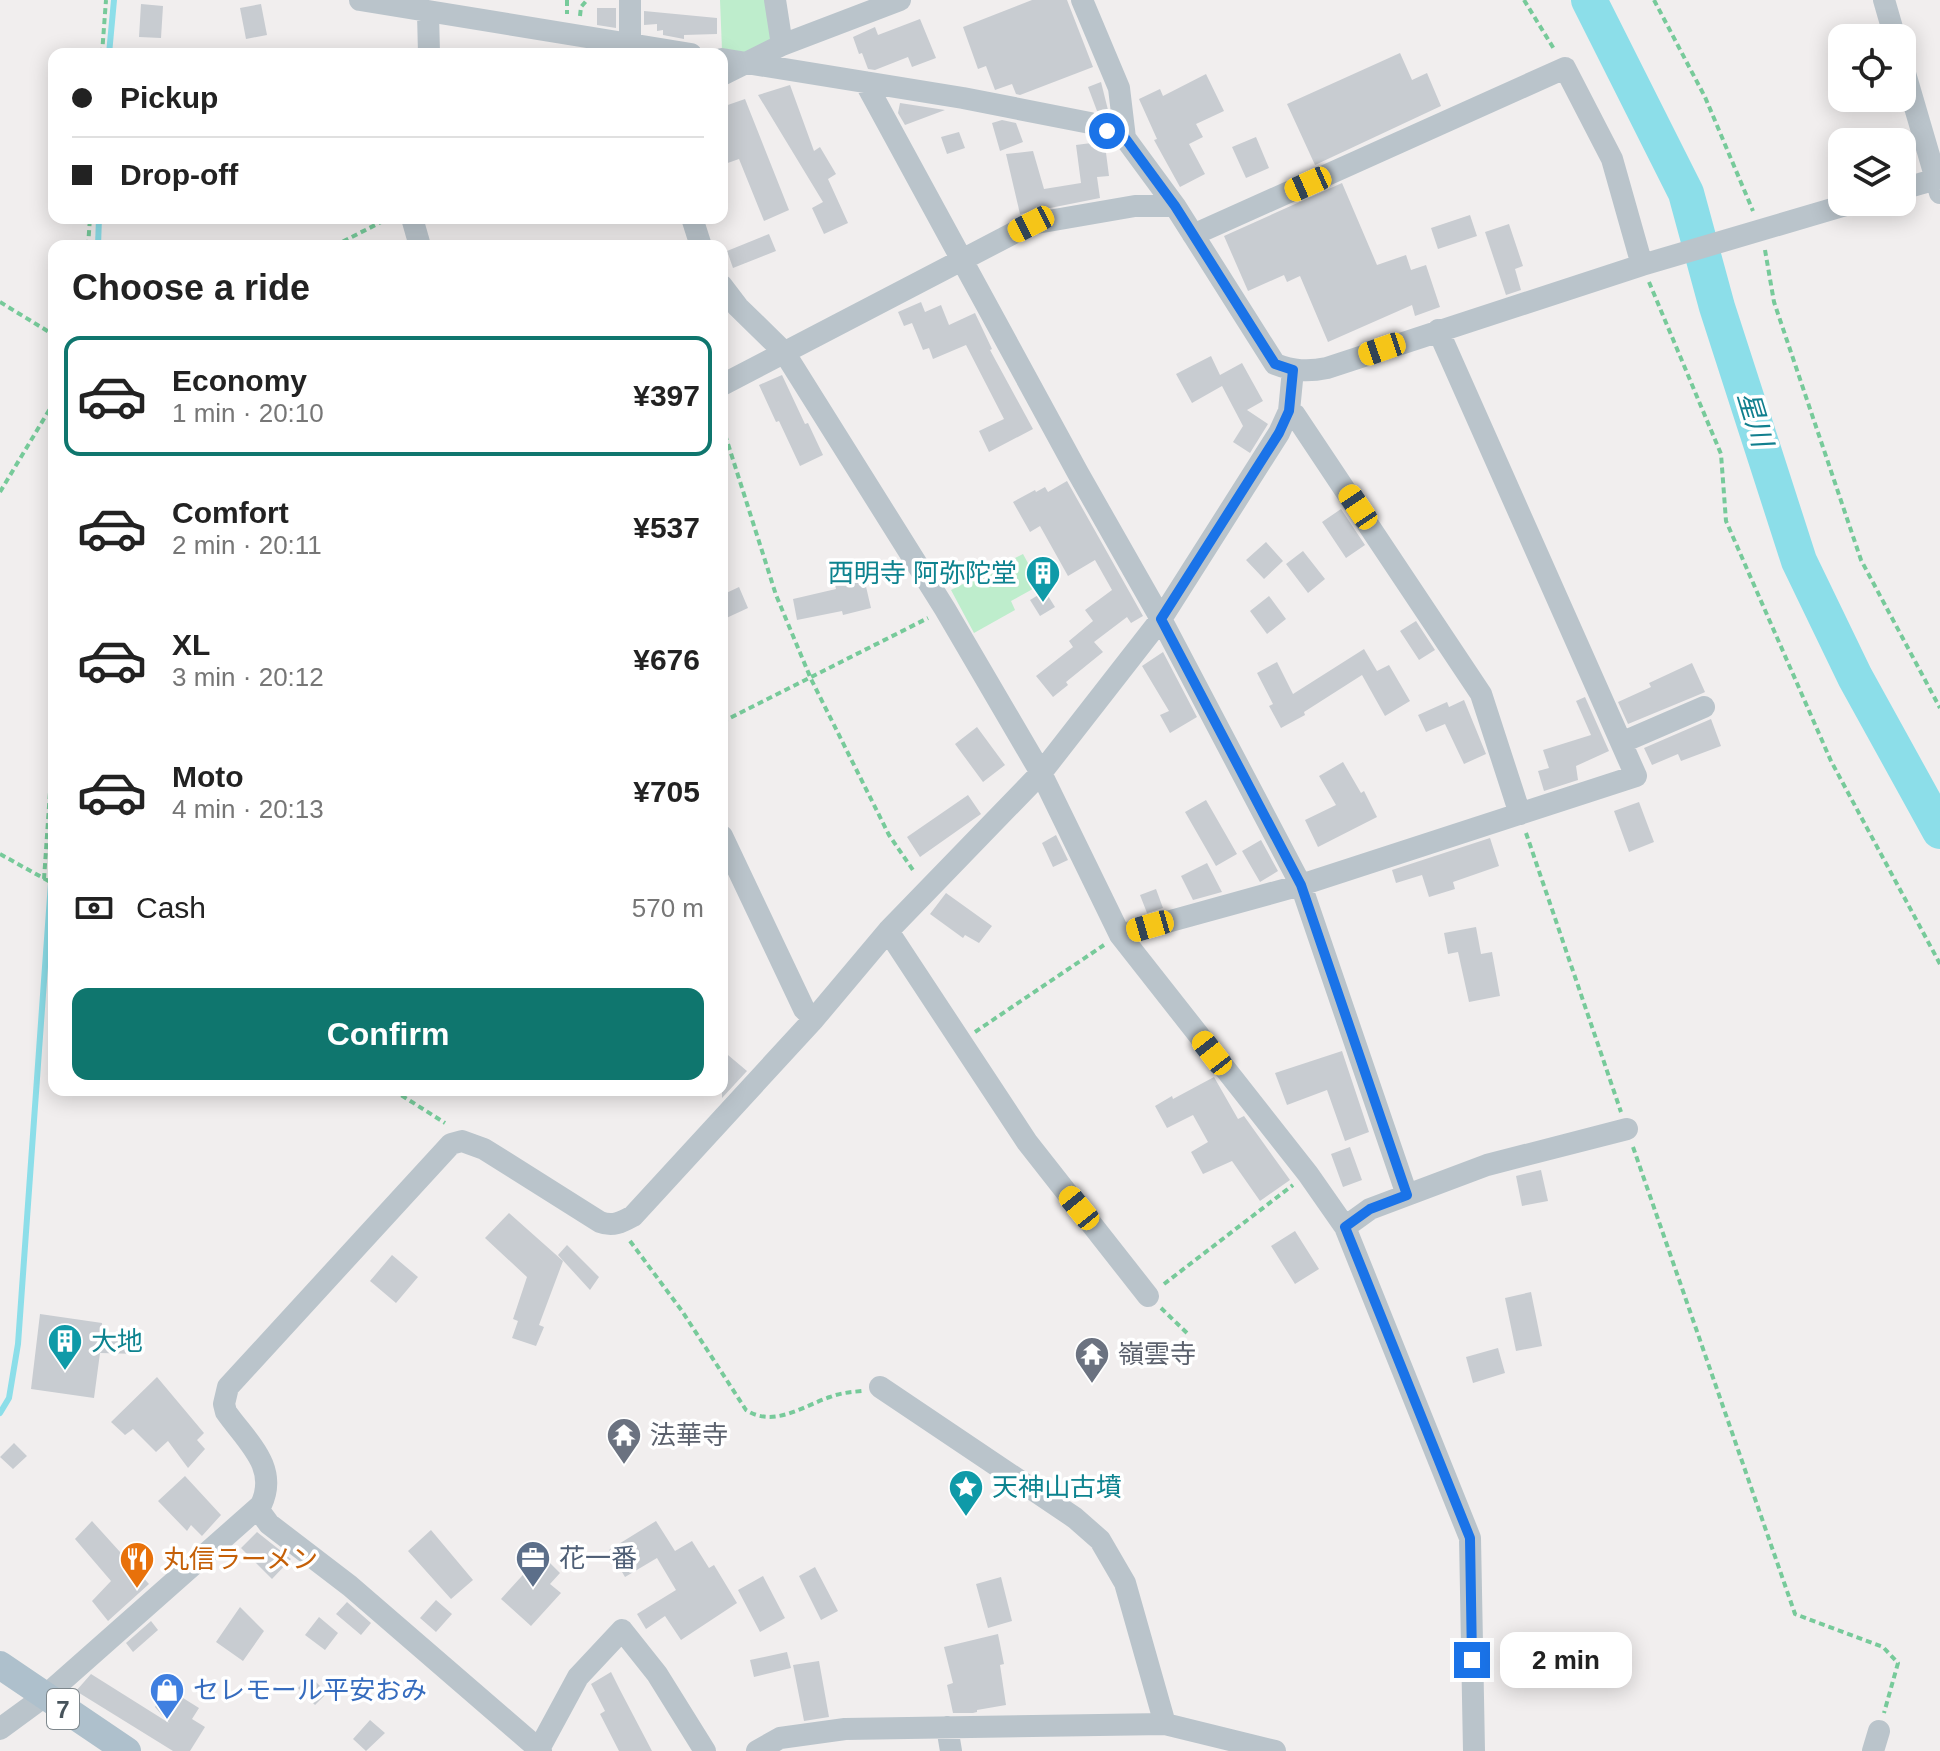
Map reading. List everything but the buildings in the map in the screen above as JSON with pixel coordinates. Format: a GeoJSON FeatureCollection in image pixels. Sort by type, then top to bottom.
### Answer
{"type":"FeatureCollection","features":[{"type":"Feature","properties":{"kind":"main road","name":"7"},"geometry":{"type":"LineString","coordinates":[[0,1665],[127,1751]]}},
{"type":"Feature","properties":{"kind":"street"},"geometry":{"type":"LineString","coordinates":[[360,0],[645,48]]}},
{"type":"Feature","properties":{"kind":"street"},"geometry":{"type":"LineString","coordinates":[[630,0],[630,44]]}},
{"type":"Feature","properties":{"kind":"street"},"geometry":{"type":"LineString","coordinates":[[775,0],[782,45]]}},
{"type":"Feature","properties":{"kind":"street"},"geometry":{"type":"LineString","coordinates":[[728,72],[782,45],[900,0]]}},
{"type":"Feature","properties":{"kind":"street"},"geometry":{"type":"LineString","coordinates":[[1082,0],[1119,88],[1125,138],[1175,206],[1275,364],[1293,370],[1327,368],[1642,265],[1828,210]]}},
{"type":"Feature","properties":{"kind":"street"},"geometry":{"type":"LineString","coordinates":[[1884,0],[1891,24]]}},
{"type":"Feature","properties":{"kind":"street"},"geometry":{"type":"LineString","coordinates":[[428,13],[429,48]]}},
{"type":"Feature","properties":{"kind":"street"},"geometry":{"type":"LineString","coordinates":[[728,60],[963,98],[1090,123],[1125,138]]}},
{"type":"Feature","properties":{"kind":"street"},"geometry":{"type":"LineString","coordinates":[[1193,235],[1565,68],[1612,159],[1642,265]]}},
{"type":"Feature","properties":{"kind":"street"},"geometry":{"type":"LineString","coordinates":[[865,82],[1161,619],[1301,885],[1407,1195]]}},
{"type":"Feature","properties":{"kind":"street"},"geometry":{"type":"LineString","coordinates":[[1916,108],[1939,183],[1916,187]]}},
{"type":"Feature","properties":{"kind":"street"},"geometry":{"type":"LineString","coordinates":[[728,382],[1031,224],[1135,206],[1175,206]]}},
{"type":"Feature","properties":{"kind":"street"},"geometry":{"type":"LineString","coordinates":[[728,294],[784,352],[945,609],[1041,773],[1120,935],[1308,1174],[1345,1227],[1470,1538],[1474,1751]]}},
{"type":"Feature","properties":{"kind":"street"},"geometry":{"type":"LineString","coordinates":[[1120,935],[1301,885],[1636,776],[1438,330]]}},
{"type":"Feature","properties":{"kind":"street"},"geometry":{"type":"LineString","coordinates":[[0,1729],[45,1696],[258,1509],[268,1488],[265,1466],[226,1412],[224,1404],[228,1387],[451,1144],[462,1141],[484,1149],[600,1222],[615,1224],[633,1216],[814,1019],[888,931],[1041,773],[1161,619],[1279,433],[1289,411],[1293,370]]}},
{"type":"Feature","properties":{"kind":"street"},"geometry":{"type":"LineString","coordinates":[[1289,411],[1295,415],[1389,553],[1481,694],[1520,814]]}},
{"type":"Feature","properties":{"kind":"street"},"geometry":{"type":"LineString","coordinates":[[1623,742],[1704,707]]}},
{"type":"Feature","properties":{"kind":"street"},"geometry":{"type":"LineString","coordinates":[[728,849],[804,1009],[814,1019]]}},
{"type":"Feature","properties":{"kind":"street"},"geometry":{"type":"LineString","coordinates":[[888,931],[1027,1142],[1148,1296]]}},
{"type":"Feature","properties":{"kind":"street"},"geometry":{"type":"LineString","coordinates":[[1345,1227],[1370,1209],[1487,1165],[1627,1129]]}},
{"type":"Feature","properties":{"kind":"street"},"geometry":{"type":"LineString","coordinates":[[880,1387],[1075,1518],[1100,1540],[1125,1583],[1165,1724]]}},
{"type":"Feature","properties":{"kind":"street"},"geometry":{"type":"LineString","coordinates":[[258,1509],[269,1524],[350,1586],[540,1750],[578,1677],[622,1630],[657,1674],[705,1751]]}},
{"type":"Feature","properties":{"kind":"street"},"geometry":{"type":"LineString","coordinates":[[757,1751],[780,1738],[845,1729],[1165,1724],[1275,1751]]}},
{"type":"Feature","properties":{"kind":"street"},"geometry":{"type":"LineString","coordinates":[[947,1727],[951,1751]]}},
{"type":"Feature","properties":{"kind":"path"},"geometry":{"type":"LineString","coordinates":[[102,48],[106,0]]}},
{"type":"Feature","properties":{"kind":"path"},"geometry":{"type":"LineString","coordinates":[[1524,0],[1565,68]]}},
{"type":"Feature","properties":{"kind":"path"},"geometry":{"type":"LineString","coordinates":[[1654,0],[1705,97],[1761,229],[1774,302],[1861,560],[1940,708]]}},
{"type":"Feature","properties":{"kind":"path"},"geometry":{"type":"LineString","coordinates":[[346,240],[377,224]]}},
{"type":"Feature","properties":{"kind":"path"},"geometry":{"type":"LineString","coordinates":[[1642,265],[1721,454],[1726,521],[1831,761],[1940,964]]}},
{"type":"Feature","properties":{"kind":"path"},"geometry":{"type":"LineString","coordinates":[[0,302],[48,331]]}},
{"type":"Feature","properties":{"kind":"path"},"geometry":{"type":"LineString","coordinates":[[0,492],[48,412]]}},
{"type":"Feature","properties":{"kind":"path"},"geometry":{"type":"LineString","coordinates":[[728,444],[776,595],[811,679],[889,835],[927,892]]}},
{"type":"Feature","properties":{"kind":"path"},"geometry":{"type":"LineString","coordinates":[[728,719],[945,609]]}},
{"type":"Feature","properties":{"kind":"path"},"geometry":{"type":"LineString","coordinates":[[1520,814],[1795,1614],[1883,1647],[1898,1663],[1876,1741]]}},
{"type":"Feature","properties":{"kind":"path"},"geometry":{"type":"LineString","coordinates":[[44,879],[48,821]]}},
{"type":"Feature","properties":{"kind":"path"},"geometry":{"type":"LineString","coordinates":[[0,854],[48,881]]}},
{"type":"Feature","properties":{"kind":"path"},"geometry":{"type":"LineString","coordinates":[[962,1041],[1120,935]]}},
{"type":"Feature","properties":{"kind":"path"},"geometry":{"type":"LineString","coordinates":[[402,1096],[448,1125],[462,1141]]}},
{"type":"Feature","properties":{"kind":"path"},"geometry":{"type":"LineString","coordinates":[[1188,1334],[1148,1296],[1308,1174]]}},
{"type":"Feature","properties":{"kind":"path"},"geometry":{"type":"LineString","coordinates":[[615,1224],[682,1311],[746,1410],[755,1416],[793,1414],[832,1396],[880,1387]]}},
{"type":"Feature","properties":{"kind":"green space"},"geometry":{"type":"Polygon","coordinates":[[[720,0],[768,0],[773,41],[742,57],[728,52],[728,48],[722,48],[720,0]]]}},
{"type":"Feature","properties":{"kind":"green space"},"geometry":{"type":"Polygon","coordinates":[[[1023,554],[1040,585],[1011,601],[1015,610],[974,633],[951,590],[1023,554]]]}},
{"type":"Feature","properties":{"kind":"waterway"},"geometry":{"type":"LineString","coordinates":[[110,48],[114,0]]}},
{"type":"Feature","properties":{"kind":"waterway","name":"星川"},"geometry":{"type":"LineString","coordinates":[[1589,0],[1686,193],[1717,307],[1799,561],[1855,677],[1940,831]]}},
{"type":"Feature","properties":{"kind":"waterway"},"geometry":{"type":"LineString","coordinates":[[98,240],[99,224]]}},
{"type":"Feature","properties":{"kind":"waterway"},"geometry":{"type":"LineString","coordinates":[[0,1413],[9,1398],[18,1344],[48,925]]}},
{"type":"Feature","properties":{"kind":"place","name":"西明寺 阿弥陀堂"},"geometry":{"type":"Point","coordinates":[1043,604]}},
{"type":"Feature","properties":{"kind":"place","name":"大地"},"geometry":{"type":"Point","coordinates":[65,1372]}},
{"type":"Feature","properties":{"kind":"place","name":"嶺雲寺"},"geometry":{"type":"Point","coordinates":[1092,1385]}},
{"type":"Feature","properties":{"kind":"place","name":"法華寺"},"geometry":{"type":"Point","coordinates":[624,1466]}},
{"type":"Feature","properties":{"kind":"place","name":"天神山古墳"},"geometry":{"type":"Point","coordinates":[966,1518]}},
{"type":"Feature","properties":{"kind":"place","name":"花一番"},"geometry":{"type":"Point","coordinates":[533,1589]}},
{"type":"Feature","properties":{"kind":"place","name":"丸信ラーメン"},"geometry":{"type":"Point","coordinates":[137,1590]}},
{"type":"Feature","properties":{"kind":"place","name":"セレモール平安おみ"},"geometry":{"type":"Point","coordinates":[167,1721]}},
{"type":"Feature","properties":{"kind":"route"},"geometry":{"type":"LineString","coordinates":[[1107,131],[1125,138],[1175,206],[1275,364],[1293,370],[1289,411],[1279,433],[1161,619],[1301,885],[1407,1195],[1370,1209],[1345,1227],[1470,1538],[1472,1660]]}}]}
